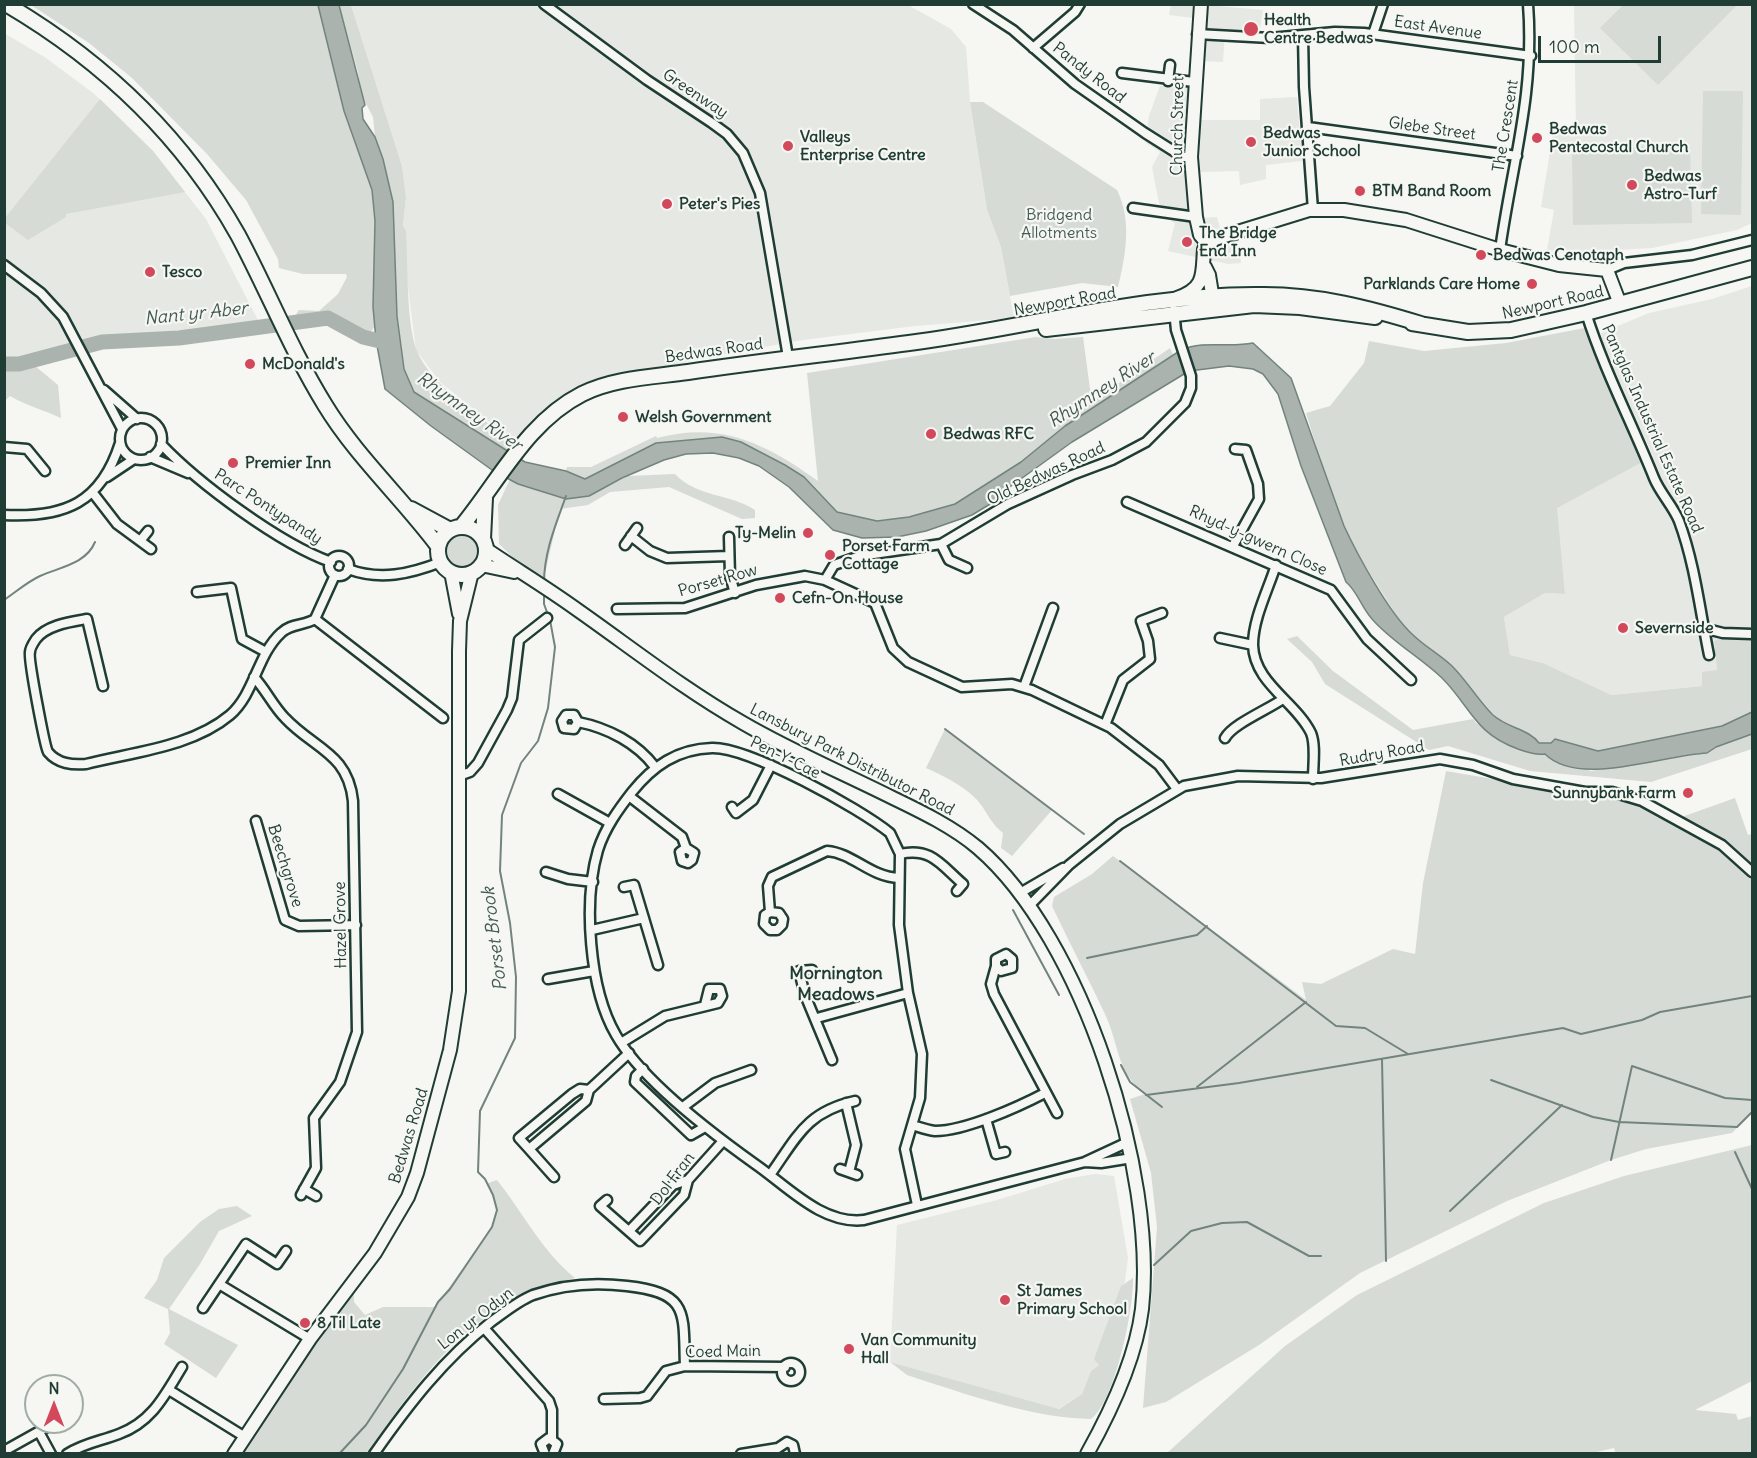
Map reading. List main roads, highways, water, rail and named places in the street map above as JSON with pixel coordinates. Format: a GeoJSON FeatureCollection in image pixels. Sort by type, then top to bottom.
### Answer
{"type":"FeatureCollection","features":[{"type":"Feature","properties":{"kind":"main road"},"geometry":{"type":"LineString","coordinates":[[6,4],[97,65],[168,134],[198,172],[227,217],[288,338],[326,407],[364,458],[409,508],[438,546],[441,562],[451,572],[458,574],[477,568],[484,544],[485,498]]}},
{"type":"Feature","properties":{"kind":"main road","name":"Newport Road"},"geometry":{"type":"LineString","coordinates":[[996,331],[1045,320],[1210,303],[1279,306],[1468,332],[1491,333],[1586,314],[1752,268]]}},
{"type":"Feature","properties":{"kind":"main road","name":"Newport Road"},"geometry":{"type":"LineString","coordinates":[[1210,303],[1228,296],[1266,295],[1324,299],[1368,308],[1421,324]]}},
{"type":"Feature","properties":{"kind":"main road","name":"Bedwas Road"},"geometry":{"type":"LineString","coordinates":[[456,528],[485,498],[517,450],[555,412],[594,389],[641,378],[996,331]]}},
{"type":"Feature","properties":{"kind":"main road"},"geometry":{"type":"LineString","coordinates":[[409,508],[456,528],[473,530],[484,544]]}},
{"type":"Feature","properties":{"kind":"main road"},"geometry":{"type":"LineString","coordinates":[[438,546],[456,528]]}},
{"type":"Feature","properties":{"kind":"waterway","name":"Nant yr Aber"},"geometry":{"type":"LineString","coordinates":[[4,364],[19,364],[102,342],[179,338],[328,318],[363,337],[388,343]]}},
{"type":"Feature","properties":{"kind":"waterway","name":"Porset Brook"},"geometry":{"type":"LineString","coordinates":[[544,583],[548,549],[566,496]]}},
{"type":"Feature","properties":{"kind":"waterway"},"geometry":{"type":"LineString","coordinates":[[4,600],[35,578],[79,560],[95,542]]}},
{"type":"Feature","properties":{"kind":"waterway","name":"Porset Brook"},"geometry":{"type":"LineString","coordinates":[[544,591],[544,604],[548,615]]}},
{"type":"Feature","properties":{"kind":"waterway","name":"Porset Brook"},"geometry":{"type":"LineString","coordinates":[[339,1454],[366,1425],[403,1369],[438,1302],[450,1289],[492,1227],[497,1210],[493,1195],[485,1179],[478,1172],[480,1111],[515,1038],[516,977],[510,923],[500,871],[502,815],[521,763],[538,741],[548,708],[555,647],[550,620]]}},
{"type":"Feature","properties":{"kind":"waterway"},"geometry":{"type":"LineString","coordinates":[[945,729],[1084,834]]}},
{"type":"Feature","properties":{"kind":"waterway"},"geometry":{"type":"LineString","coordinates":[[1120,861],[1336,1026],[1365,1028],[1408,1054]]}},
{"type":"Feature","properties":{"kind":"waterway"},"geometry":{"type":"LineString","coordinates":[[1013,910],[1059,995]]}},
{"type":"Feature","properties":{"kind":"waterway"},"geometry":{"type":"LineString","coordinates":[[1087,958],[1197,935],[1207,926]]}},
{"type":"Feature","properties":{"kind":"waterway"},"geometry":{"type":"LineString","coordinates":[[1146,1095],[1239,1083],[1563,1028],[1581,1034],[1642,1020],[1660,1012],[1752,996]]}},
{"type":"Feature","properties":{"kind":"waterway"},"geometry":{"type":"LineString","coordinates":[[1197,1087],[1306,1002]]}},
{"type":"Feature","properties":{"kind":"waterway"},"geometry":{"type":"LineString","coordinates":[[1382,1059],[1386,1261]]}},
{"type":"Feature","properties":{"kind":"waterway"},"geometry":{"type":"LineString","coordinates":[[1121,1065],[1130,1082],[1162,1107]]}},
{"type":"Feature","properties":{"kind":"waterway"},"geometry":{"type":"LineString","coordinates":[[1611,1160],[1632,1066],[1725,1098],[1752,1100]]}},
{"type":"Feature","properties":{"kind":"waterway"},"geometry":{"type":"LineString","coordinates":[[1491,1080],[1593,1117],[1619,1122],[1737,1127],[1752,1112]]}},
{"type":"Feature","properties":{"kind":"waterway"},"geometry":{"type":"LineString","coordinates":[[1450,1211],[1562,1105]]}},
{"type":"Feature","properties":{"kind":"waterway"},"geometry":{"type":"LineString","coordinates":[[1735,1152],[1752,1189]]}},
{"type":"Feature","properties":{"kind":"waterway"},"geometry":{"type":"LineString","coordinates":[[1154,1265],[1191,1231],[1222,1223],[1247,1222],[1309,1256],[1321,1256]]}},
{"type":"Feature","properties":{"kind":"place","name":"Health Centre Bedwas"},"geometry":{"type":"Point","coordinates":[1251,29]}},
{"type":"Feature","properties":{"kind":"place","name":"Bedwas Pentecostal Church"},"geometry":{"type":"Point","coordinates":[1537,138]}},
{"type":"Feature","properties":{"kind":"place","name":"Bedwas Junior School"},"geometry":{"type":"Point","coordinates":[1251,142]}},
{"type":"Feature","properties":{"kind":"place","name":"Valleys Enterprise Centre"},"geometry":{"type":"Point","coordinates":[788,146]}},
{"type":"Feature","properties":{"kind":"place","name":"Bedwas Astro-Turf"},"geometry":{"type":"Point","coordinates":[1632,185]}},
{"type":"Feature","properties":{"kind":"place","name":"BTM Band Room"},"geometry":{"type":"Point","coordinates":[1360,191]}},
{"type":"Feature","properties":{"kind":"place","name":"Peter's Pies"},"geometry":{"type":"Point","coordinates":[667,204]}},
{"type":"Feature","properties":{"kind":"place","name":"The Bridge End Inn"},"geometry":{"type":"Point","coordinates":[1187,242]}},
{"type":"Feature","properties":{"kind":"place","name":"Bedwas Cenotaph"},"geometry":{"type":"Point","coordinates":[1481,255]}},
{"type":"Feature","properties":{"kind":"place","name":"Tesco"},"geometry":{"type":"Point","coordinates":[150,272]}},
{"type":"Feature","properties":{"kind":"place","name":"Parklands Care Home"},"geometry":{"type":"Point","coordinates":[1532,284]}},
{"type":"Feature","properties":{"kind":"place","name":"McDonald's"},"geometry":{"type":"Point","coordinates":[250,364]}},
{"type":"Feature","properties":{"kind":"place","name":"Welsh Government"},"geometry":{"type":"Point","coordinates":[623,417]}},
{"type":"Feature","properties":{"kind":"place","name":"Bedwas RFC"},"geometry":{"type":"Point","coordinates":[931,434]}},
{"type":"Feature","properties":{"kind":"place","name":"Premier Inn"},"geometry":{"type":"Point","coordinates":[233,463]}},
{"type":"Feature","properties":{"kind":"place","name":"Ty-Melin"},"geometry":{"type":"Point","coordinates":[808,533]}},
{"type":"Feature","properties":{"kind":"place","name":"Porset Farm Cottage"},"geometry":{"type":"Point","coordinates":[830,555]}},
{"type":"Feature","properties":{"kind":"place","name":"Cefn-On House"},"geometry":{"type":"Point","coordinates":[780,598]}},
{"type":"Feature","properties":{"kind":"place","name":"Severnside"},"geometry":{"type":"Point","coordinates":[1623,628]}},
{"type":"Feature","properties":{"kind":"place","name":"Sunnybank Farm"},"geometry":{"type":"Point","coordinates":[1688,793]}},
{"type":"Feature","properties":{"kind":"place","name":"St James Primary School"},"geometry":{"type":"Point","coordinates":[1005,1300]}},
{"type":"Feature","properties":{"kind":"place","name":"8 Til Late"},"geometry":{"type":"Point","coordinates":[305,1323]}},
{"type":"Feature","properties":{"kind":"place","name":"Van Community Hall"},"geometry":{"type":"Point","coordinates":[849,1349]}},
{"type":"Feature","properties":{"kind":"district","name":"Mornington Meadows"},"geometry":{"type":"Point","coordinates":[836,984]}},
{"type":"Feature","properties":{"kind":"park label","name":"Bridgend Allotments"},"geometry":{"type":"Point","coordinates":[1059,224]}},
{"type":"Feature","properties":{"kind":"water label","name":"Rhymney River"},"geometry":{"type":"Point","coordinates":[1102,390]}},
{"type":"Feature","properties":{"kind":"water label","name":"Rhymney River"},"geometry":{"type":"Point","coordinates":[469,412]}}]}
